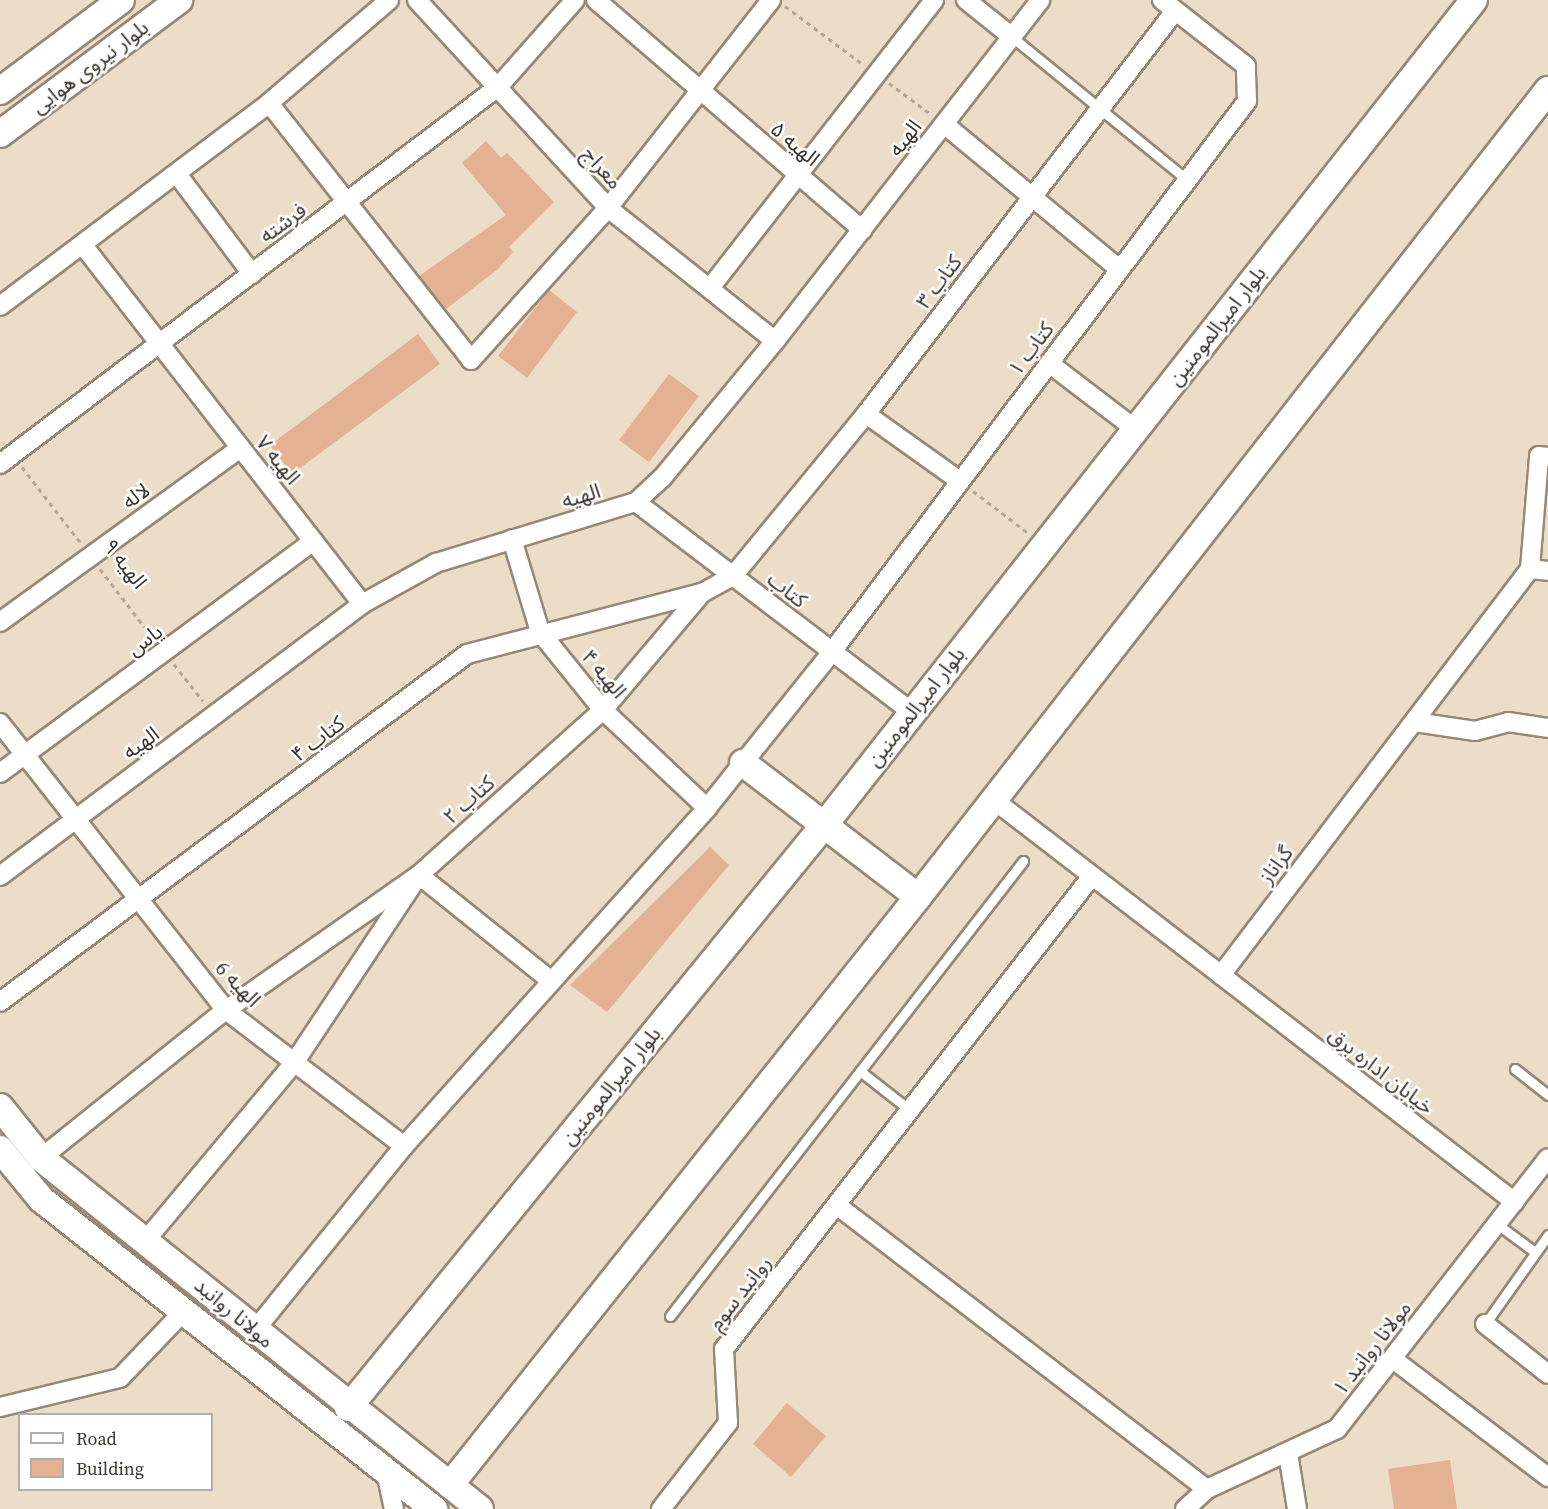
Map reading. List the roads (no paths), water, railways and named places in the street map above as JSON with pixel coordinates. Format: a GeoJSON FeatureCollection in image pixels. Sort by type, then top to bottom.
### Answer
{"type":"FeatureCollection","features":[{"type":"Feature","properties":{"kind":"street","name":"بلوار نیروی هوایی"},"geometry":{"type":"LineString","coordinates":[[0,91],[121,0]]}},
{"type":"Feature","properties":{"kind":"street","name":"بلوار نیروی هوایی"},"geometry":{"type":"LineString","coordinates":[[0,134],[179,0]]}},
{"type":"Feature","properties":{"kind":"street"},"geometry":{"type":"LineString","coordinates":[[0,306],[269,103],[389,0]]}},
{"type":"Feature","properties":{"kind":"street","name":"معراج"},"geometry":{"type":"LineString","coordinates":[[417,0],[608,208],[775,341]]}},
{"type":"Feature","properties":{"kind":"street","name":"فرشته"},"geometry":{"type":"LineString","coordinates":[[6,459],[346,205],[498,87],[575,0]]}},
{"type":"Feature","properties":{"kind":"street","name":"الهیه ۵"},"geometry":{"type":"LineString","coordinates":[[596,0],[699,92],[862,230]]}},
{"type":"Feature","properties":{"kind":"street"},"geometry":{"type":"LineString","coordinates":[[269,103],[346,205],[471,360],[608,208],[771,0]]}},
{"type":"Feature","properties":{"kind":"street"},"geometry":{"type":"LineString","coordinates":[[710,288],[878,76],[934,0]]}},
{"type":"Feature","properties":{"kind":"street"},"geometry":{"type":"LineString","coordinates":[[966,0],[1012,37]]}},
{"type":"Feature","properties":{"kind":"street","name":"الهیه"},"geometry":{"type":"LineString","coordinates":[[0,876],[74,819],[215,717],[362,604],[436,562],[636,502],[662,478],[775,341],[1040,0]]}},
{"type":"Feature","properties":{"kind":"street","name":"بلوار امیرالمومنین"},"geometry":{"type":"LineString","coordinates":[[348,1408],[825,824],[1043,544],[1474,0]]}},
{"type":"Feature","properties":{"kind":"street","name":"کتاب ۱"},"geometry":{"type":"LineString","coordinates":[[255,1330],[404,1146],[550,980],[707,808],[831,653],[1247,101],[1246,66],[1169,5]]}},
{"type":"Feature","properties":{"kind":"street","name":"کتاب ۳"},"geometry":{"type":"LineString","coordinates":[[733,576],[866,414],[1099,110],[1169,5]]}},
{"type":"Feature","properties":{"kind":"street"},"geometry":{"type":"LineString","coordinates":[[450,1485],[918,897],[1548,90]]}},
{"type":"Feature","properties":{"kind":"street"},"geometry":{"type":"LineString","coordinates":[[944,124],[1119,269]]}},
{"type":"Feature","properties":{"kind":"street"},"geometry":{"type":"LineString","coordinates":[[177,174],[252,274]]}},
{"type":"Feature","properties":{"kind":"street","name":"الهیه ۷"},"geometry":{"type":"LineString","coordinates":[[82,244],[362,604]]}},
{"type":"Feature","properties":{"kind":"street"},"geometry":{"type":"LineString","coordinates":[[1049,363],[1136,429]]}},
{"type":"Feature","properties":{"kind":"street"},"geometry":{"type":"LineString","coordinates":[[866,414],[960,481]]}},
{"type":"Feature","properties":{"kind":"street","name":"لاله"},"geometry":{"type":"LineString","coordinates":[[0,622],[240,448]]}},
{"type":"Feature","properties":{"kind":"street"},"geometry":{"type":"LineString","coordinates":[[1539,570],[1539,456],[1548,457]]}},
{"type":"Feature","properties":{"kind":"street","name":"کتاب"},"geometry":{"type":"LineString","coordinates":[[636,502],[831,653],[912,712]]}},
{"type":"Feature","properties":{"kind":"street","name":"الهیه ۴"},"geometry":{"type":"LineString","coordinates":[[512,539],[540,632],[603,710],[707,808]]}},
{"type":"Feature","properties":{"kind":"street","name":"یاس"},"geometry":{"type":"LineString","coordinates":[[0,773],[165,654],[314,541]]}},
{"type":"Feature","properties":{"kind":"street","name":"گراناز"},"geometry":{"type":"LineString","coordinates":[[1221,975],[1415,722],[1539,570]]}},
{"type":"Feature","properties":{"kind":"street"},"geometry":{"type":"LineString","coordinates":[[702,593],[733,576]]}},
{"type":"Feature","properties":{"kind":"street","name":"کتاب ۴"},"geometry":{"type":"LineString","coordinates":[[0,1002],[137,903],[467,654],[540,632],[702,593]]}},
{"type":"Feature","properties":{"kind":"street","name":"کتاب ۲"},"geometry":{"type":"LineString","coordinates":[[146,1240],[294,1063],[419,875],[603,710],[702,593]]}},
{"type":"Feature","properties":{"kind":"street"},"geometry":{"type":"LineString","coordinates":[[1415,722],[1475,731],[1508,722],[1548,728]]}},
{"type":"Feature","properties":{"kind":"street"},"geometry":{"type":"LineString","coordinates":[[0,723],[74,819]]}},
{"type":"Feature","properties":{"kind":"street"},"geometry":{"type":"LineString","coordinates":[[743,763],[918,897]]}},
{"type":"Feature","properties":{"kind":"street"},"geometry":{"type":"LineString","coordinates":[[993,800],[1221,975]]}},
{"type":"Feature","properties":{"kind":"street","name":"الهیه 6"},"geometry":{"type":"LineString","coordinates":[[74,819],[137,903],[226,1010],[404,1146]]}},
{"type":"Feature","properties":{"kind":"street"},"geometry":{"type":"LineString","coordinates":[[41,1158],[226,1010],[419,875],[550,980]]}},
{"type":"Feature","properties":{"kind":"street","name":"روانبد سوم"},"geometry":{"type":"LineString","coordinates":[[661,1509],[728,1423],[724,1349],[838,1206],[1092,876]]}},
{"type":"Feature","properties":{"kind":"street","name":"خیابان اداره برق"},"geometry":{"type":"LineString","coordinates":[[1221,975],[1515,1202]]}},
{"type":"Feature","properties":{"kind":"street","name":"مولانا روانبد"},"geometry":{"type":"LineString","coordinates":[[0,1107],[41,1158],[146,1240],[348,1408],[480,1509]]}},
{"type":"Feature","properties":{"kind":"street","name":"مولانا روانبد"},"geometry":{"type":"LineString","coordinates":[[0,1149],[41,1199],[186,1309],[434,1509]]}},
{"type":"Feature","properties":{"kind":"street","name":"مولانا روانبد ۱"},"geometry":{"type":"LineString","coordinates":[[1185,1509],[1207,1489],[1337,1429],[1548,1158]]}},
{"type":"Feature","properties":{"kind":"street"},"geometry":{"type":"LineString","coordinates":[[838,1206],[1207,1489]]}},
{"type":"Feature","properties":{"kind":"street"},"geometry":{"type":"LineString","coordinates":[[0,1407],[120,1378],[186,1309]]}},
{"type":"Feature","properties":{"kind":"street"},"geometry":{"type":"LineString","coordinates":[[1485,1324],[1548,1374]]}},
{"type":"Feature","properties":{"kind":"street"},"geometry":{"type":"LineString","coordinates":[[1393,1359],[1548,1477]]}},
{"type":"Feature","properties":{"kind":"street"},"geometry":{"type":"LineString","coordinates":[[394,1509],[386,1472],[404,1451]]}},
{"type":"Feature","properties":{"kind":"street"},"geometry":{"type":"LineString","coordinates":[[1288,1453],[1297,1509]]}},
{"type":"Feature","properties":{"kind":"lane"},"geometry":{"type":"LineString","coordinates":[[1012,37],[1186,179]]}},
{"type":"Feature","properties":{"kind":"lane"},"geometry":{"type":"LineString","coordinates":[[670,1316],[1023,861]]}},
{"type":"Feature","properties":{"kind":"lane"},"geometry":{"type":"LineString","coordinates":[[1515,1069],[1548,1095]]}},
{"type":"Feature","properties":{"kind":"lane"},"geometry":{"type":"LineString","coordinates":[[860,1071],[911,1111]]}},
{"type":"Feature","properties":{"kind":"lane"},"geometry":{"type":"LineString","coordinates":[[1497,1224],[1535,1252]]}},
{"type":"Feature","properties":{"kind":"lane"},"geometry":{"type":"LineString","coordinates":[[1485,1324],[1548,1235]]}}]}
